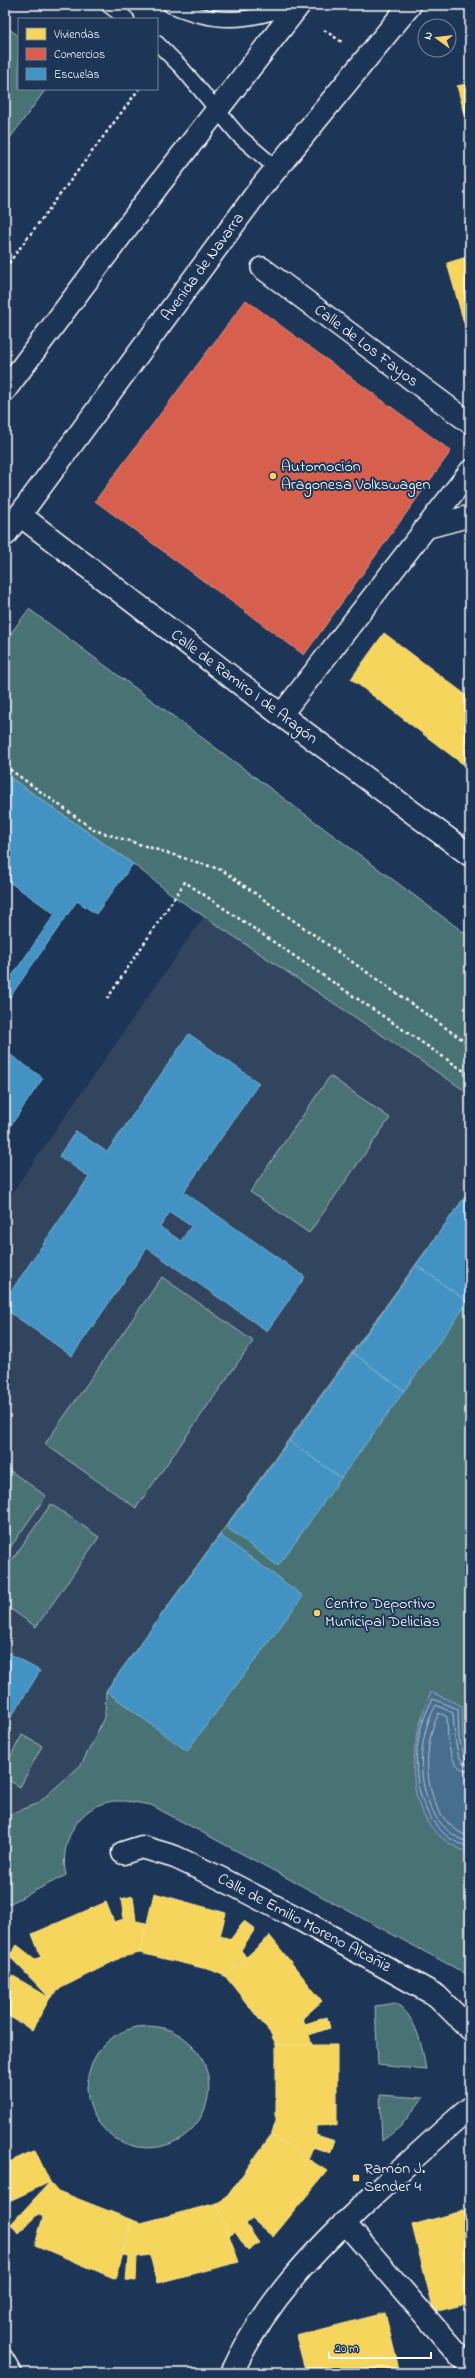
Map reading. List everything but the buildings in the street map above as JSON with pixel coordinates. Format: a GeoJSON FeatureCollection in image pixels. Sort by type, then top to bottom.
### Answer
{"type":"FeatureCollection","features":[{"type":"Feature","properties":{"kind":"street"},"geometry":{"type":"LineString","coordinates":[[5,390],[157,187],[218,112],[299,5]]}},
{"type":"Feature","properties":{"kind":"street","name":"Avenida de Navarra"},"geometry":{"type":"LineString","coordinates":[[5,535],[276,168],[410,5]]}},
{"type":"Feature","properties":{"kind":"street","name":"Calle de Los Fayos"},"geometry":{"type":"LineString","coordinates":[[262,268],[470,424]]}},
{"type":"Feature","properties":{"kind":"street"},"geometry":{"type":"LineString","coordinates":[[281,715],[470,471]]}},
{"type":"Feature","properties":{"kind":"street","name":"Calle de Ramiro I de Aragón"},"geometry":{"type":"LineString","coordinates":[[20,515],[281,715],[470,855]]}},
{"type":"Feature","properties":{"kind":"street"},"geometry":{"type":"LineString","coordinates":[[425,528],[470,516]]}},
{"type":"Feature","properties":{"kind":"street","name":"Calle de Emilio Moreno Alcañiz"},"geometry":{"type":"LineString","coordinates":[[123,1853],[142,1847],[175,1857],[227,1882],[301,1920],[437,1996],[470,2029]]}},
{"type":"Feature","properties":{"kind":"street"},"geometry":{"type":"LineString","coordinates":[[232,2373],[241,2352],[264,2314],[310,2257],[344,2222],[430,2142],[470,2108]]}},
{"type":"Feature","properties":{"kind":"street"},"geometry":{"type":"LineString","coordinates":[[344,2222],[470,2368]]}},
{"type":"Feature","properties":{"kind":"lane"},"geometry":{"type":"LineString","coordinates":[[108,5],[126,18]]}},
{"type":"Feature","properties":{"kind":"lane"},"geometry":{"type":"LineString","coordinates":[[170,5],[195,16],[219,20],[239,20],[299,5]]}},
{"type":"Feature","properties":{"kind":"lane"},"geometry":{"type":"LineString","coordinates":[[158,45],[181,67],[239,136],[276,168]]}},
{"type":"Feature","properties":{"kind":"lane"},"geometry":{"type":"LineString","coordinates":[[5,2356],[15,2373]]}},
{"type":"Feature","properties":{"kind":"path"},"geometry":{"type":"LineString","coordinates":[[324,30],[348,45]]}},
{"type":"Feature","properties":{"kind":"path"},"geometry":{"type":"LineString","coordinates":[[5,268],[138,90]]}},
{"type":"Feature","properties":{"kind":"path"},"geometry":{"type":"LineString","coordinates":[[5,766],[94,830],[222,870],[470,1045]]}},
{"type":"Feature","properties":{"kind":"path"},"geometry":{"type":"LineString","coordinates":[[107,999],[185,882],[470,1075]]}},
{"type":"Feature","properties":{"kind":"shaded area"},"geometry":{"type":"Polygon","coordinates":[[[205,915],[470,1094],[470,1190],[106,1691],[105,1715],[81,1765],[37,1804],[5,1817],[5,1203],[205,915]]]}},
{"type":"Feature","properties":{"kind":"green space"},"geometry":{"type":"Polygon","coordinates":[[[5,26],[18,35],[18,90],[45,90],[5,145],[5,26]]]}},
{"type":"Feature","properties":{"kind":"green space"},"geometry":{"type":"Polygon","coordinates":[[[29,609],[470,937],[470,1094],[175,897],[133,864],[5,774],[5,641],[29,609]]]}},
{"type":"Feature","properties":{"kind":"green space"},"geometry":{"type":"Polygon","coordinates":[[[330,1076],[390,1118],[309,1233],[250,1192],[330,1076]]]}},
{"type":"Feature","properties":{"kind":"green space","name":"Centro Deportivo Municipal Delicias"},"geometry":{"type":"Polygon","coordinates":[[[470,1190],[470,1976],[151,1805],[135,1802],[108,1802],[87,1812],[72,1830],[68,1841],[64,1864],[66,1875],[5,1906],[5,1816],[37,1804],[81,1765],[105,1715],[106,1691],[470,1190]]]}},
{"type":"Feature","properties":{"kind":"green space"},"geometry":{"type":"Polygon","coordinates":[[[162,1277],[253,1341],[136,1508],[45,1444],[162,1277]]]}},
{"type":"Feature","properties":{"kind":"green space"},"geometry":{"type":"Polygon","coordinates":[[[5,1467],[46,1496],[5,1555],[5,1467]]]}},
{"type":"Feature","properties":{"kind":"green space"},"geometry":{"type":"Polygon","coordinates":[[[51,1504],[99,1537],[36,1627],[5,1605],[5,1570],[51,1504]]]}},
{"type":"Feature","properties":{"kind":"green space"},"geometry":{"type":"Polygon","coordinates":[[[22,1735],[42,1746],[20,1787],[5,1778],[5,1767],[22,1735]]]}},
{"type":"Feature","properties":{"kind":"green space"},"geometry":{"type":"Polygon","coordinates":[[[396,2003],[409,2016],[414,2024],[423,2051],[426,2070],[378,2065],[375,2006],[396,2003]]]}},
{"type":"Feature","properties":{"kind":"green space"},"geometry":{"type":"Polygon","coordinates":[[[148,2026],[171,2031],[191,2044],[204,2064],[209,2087],[204,2110],[191,2130],[171,2143],[148,2148],[125,2143],[105,2130],[92,2110],[87,2087],[92,2064],[105,2044],[125,2031],[148,2026]]]}},
{"type":"Feature","properties":{"kind":"green space"},"geometry":{"type":"Polygon","coordinates":[[[380,2095],[423,2098],[400,2127],[382,2141],[380,2095]]]}},
{"type":"Feature","properties":{"kind":"water"},"geometry":{"type":"Polygon","coordinates":[[[431,1692],[462,1706],[463,1737],[470,1760],[470,1853],[447,1841],[430,1826],[420,1806],[414,1784],[414,1761],[417,1737],[431,1692]]]}},
{"type":"Feature","properties":{"kind":"place","name":"Automoción Aragonesa Volkswagen"},"geometry":{"type":"Point","coordinates":[273,476]}},
{"type":"Feature","properties":{"kind":"place","name":"Centro Deportivo Municipal Delicias"},"geometry":{"type":"Point","coordinates":[317,1613]}},
{"type":"Feature","properties":{"kind":"place","name":"Ramón J. Sender 4"},"geometry":{"type":"Point","coordinates":[356,2178]}}]}
